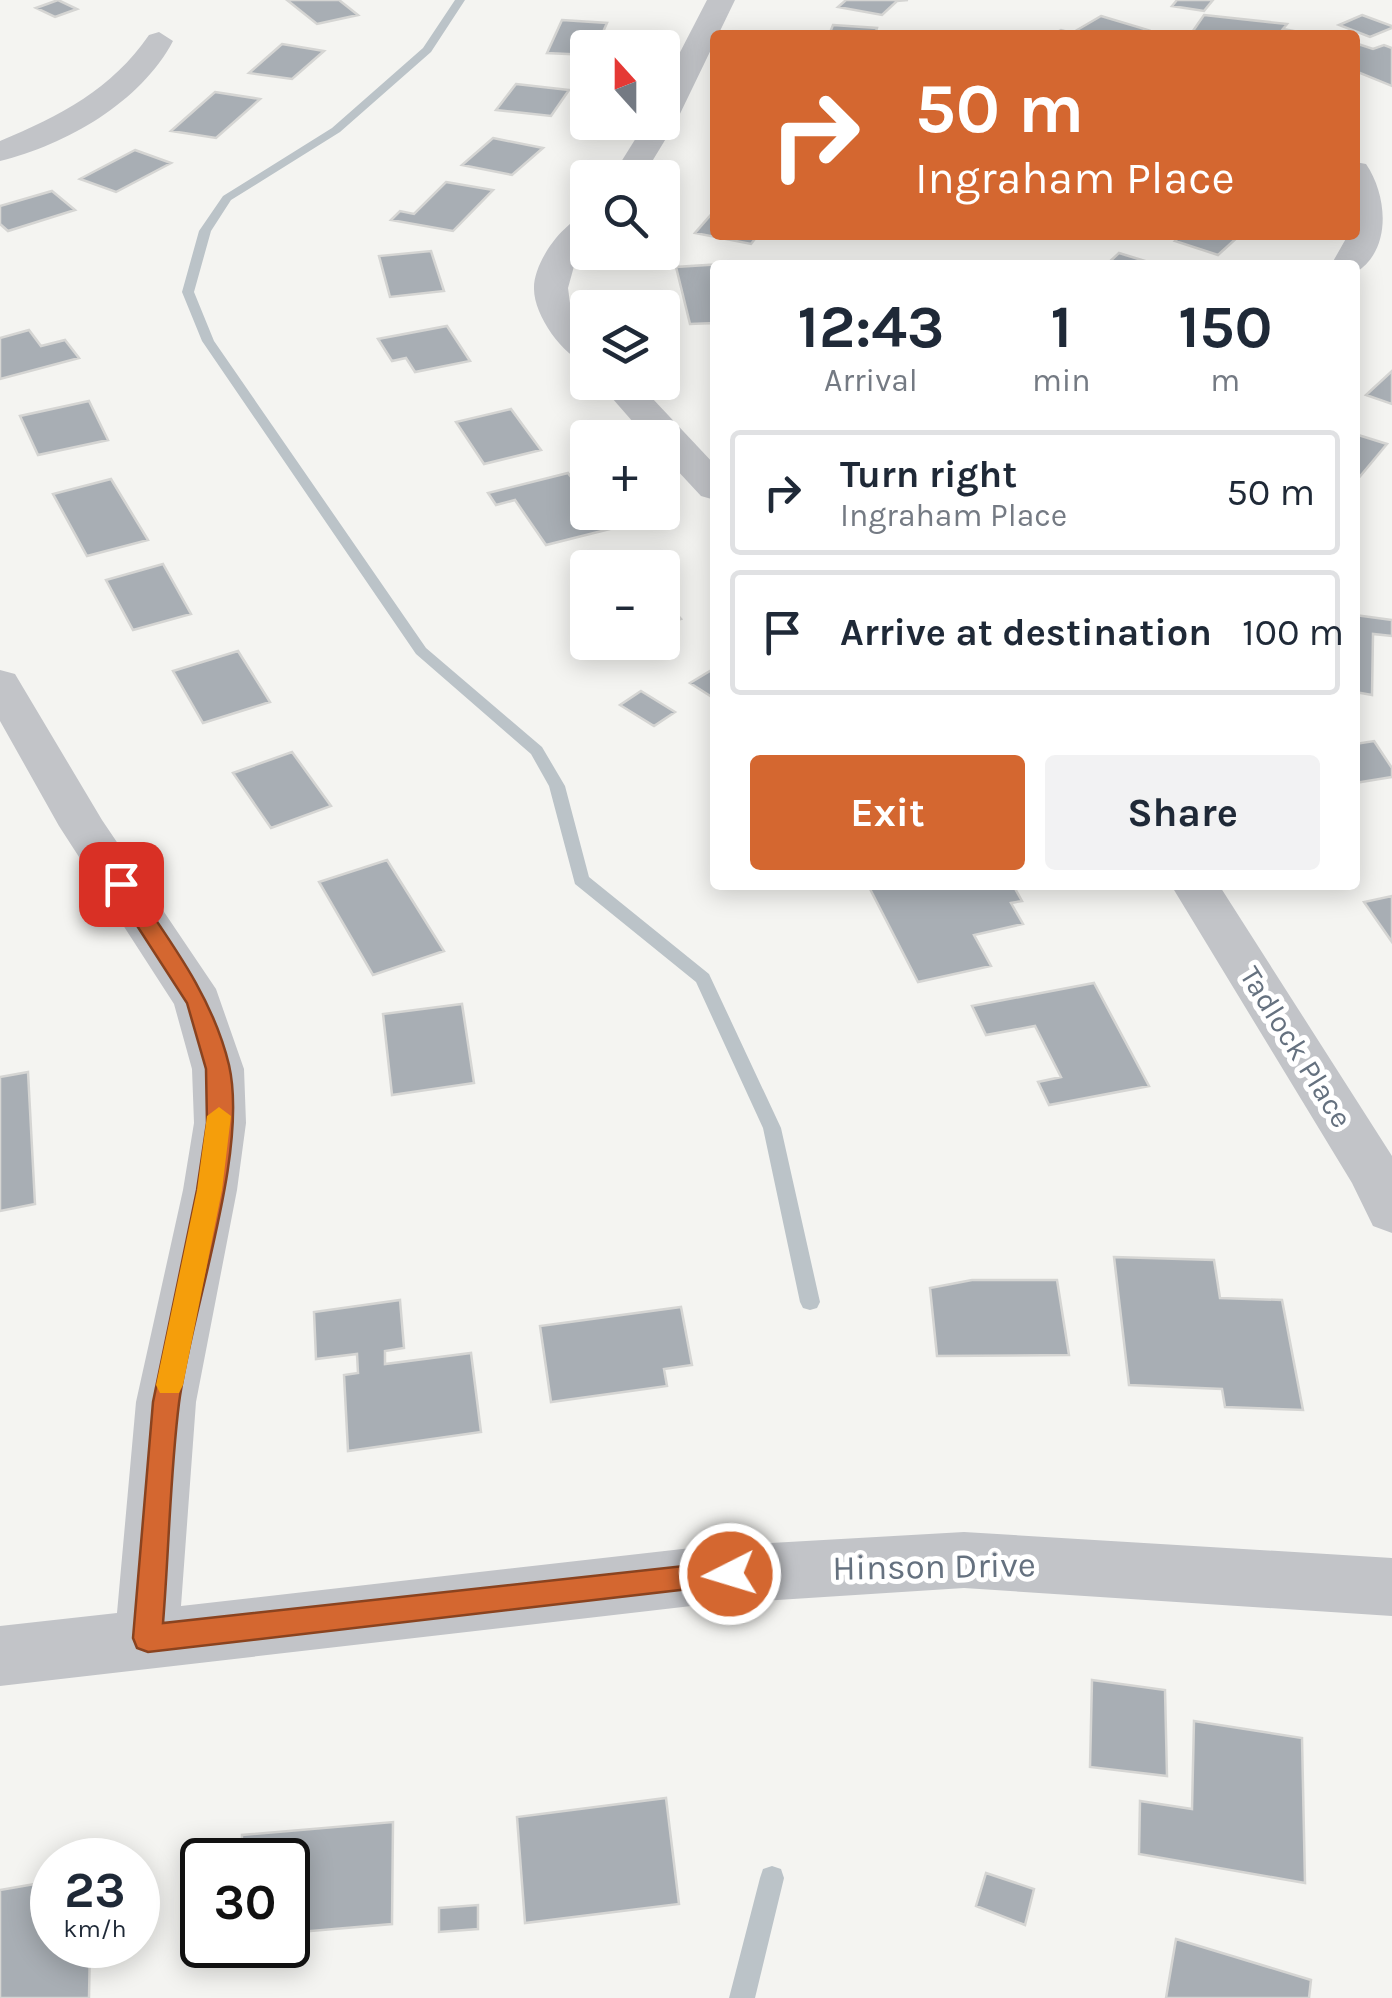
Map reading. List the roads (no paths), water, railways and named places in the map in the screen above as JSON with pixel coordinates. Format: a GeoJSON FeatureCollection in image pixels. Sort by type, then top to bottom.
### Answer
{"type":"FeatureCollection","features":[{"type":"Feature","properties":{"kind":"street"},"geometry":{"type":"LineString","coordinates":[[680,83],[721,0]]}},
{"type":"Feature","properties":{"kind":"street"},"geometry":{"type":"LineString","coordinates":[[0,152],[62,124],[116,90],[153,57],[159,40]]}},
{"type":"Feature","properties":{"kind":"street"},"geometry":{"type":"LineString","coordinates":[[1351,260],[1364,242],[1370,218],[1360,187]]}},
{"type":"Feature","properties":{"kind":"street"},"geometry":{"type":"LineString","coordinates":[[570,248],[548,278],[548,297],[570,330]]}},
{"type":"Feature","properties":{"kind":"street"},"geometry":{"type":"LineString","coordinates":[[633,400],[710,483]]}},
{"type":"Feature","properties":{"kind":"street"},"geometry":{"type":"LineString","coordinates":[[0,683],[82,826],[198,1002],[218,1069],[220,1123],[210,1190],[166,1402],[148,1638]]}},
{"type":"Feature","properties":{"kind":"street","name":"Tadlock Place"},"geometry":{"type":"LineString","coordinates":[[1198,890],[1376,1176],[1392,1211]]}},
{"type":"Feature","properties":{"kind":"street","name":"Hinson Drive"},"geometry":{"type":"LineString","coordinates":[[0,1656],[700,1576],[964,1560],[1392,1587]]}},
{"type":"Feature","properties":{"kind":"waterway"},"geometry":{"type":"LineString","coordinates":[[460,0],[427,50],[336,130],[227,198],[205,231],[188,292],[208,341],[421,651],[537,751],[557,786],[581,880],[703,978],[772,1128],[810,1302]]}},
{"type":"Feature","properties":{"kind":"waterway"},"geometry":{"type":"LineString","coordinates":[[742,1998],[772,1878]]}}]}
